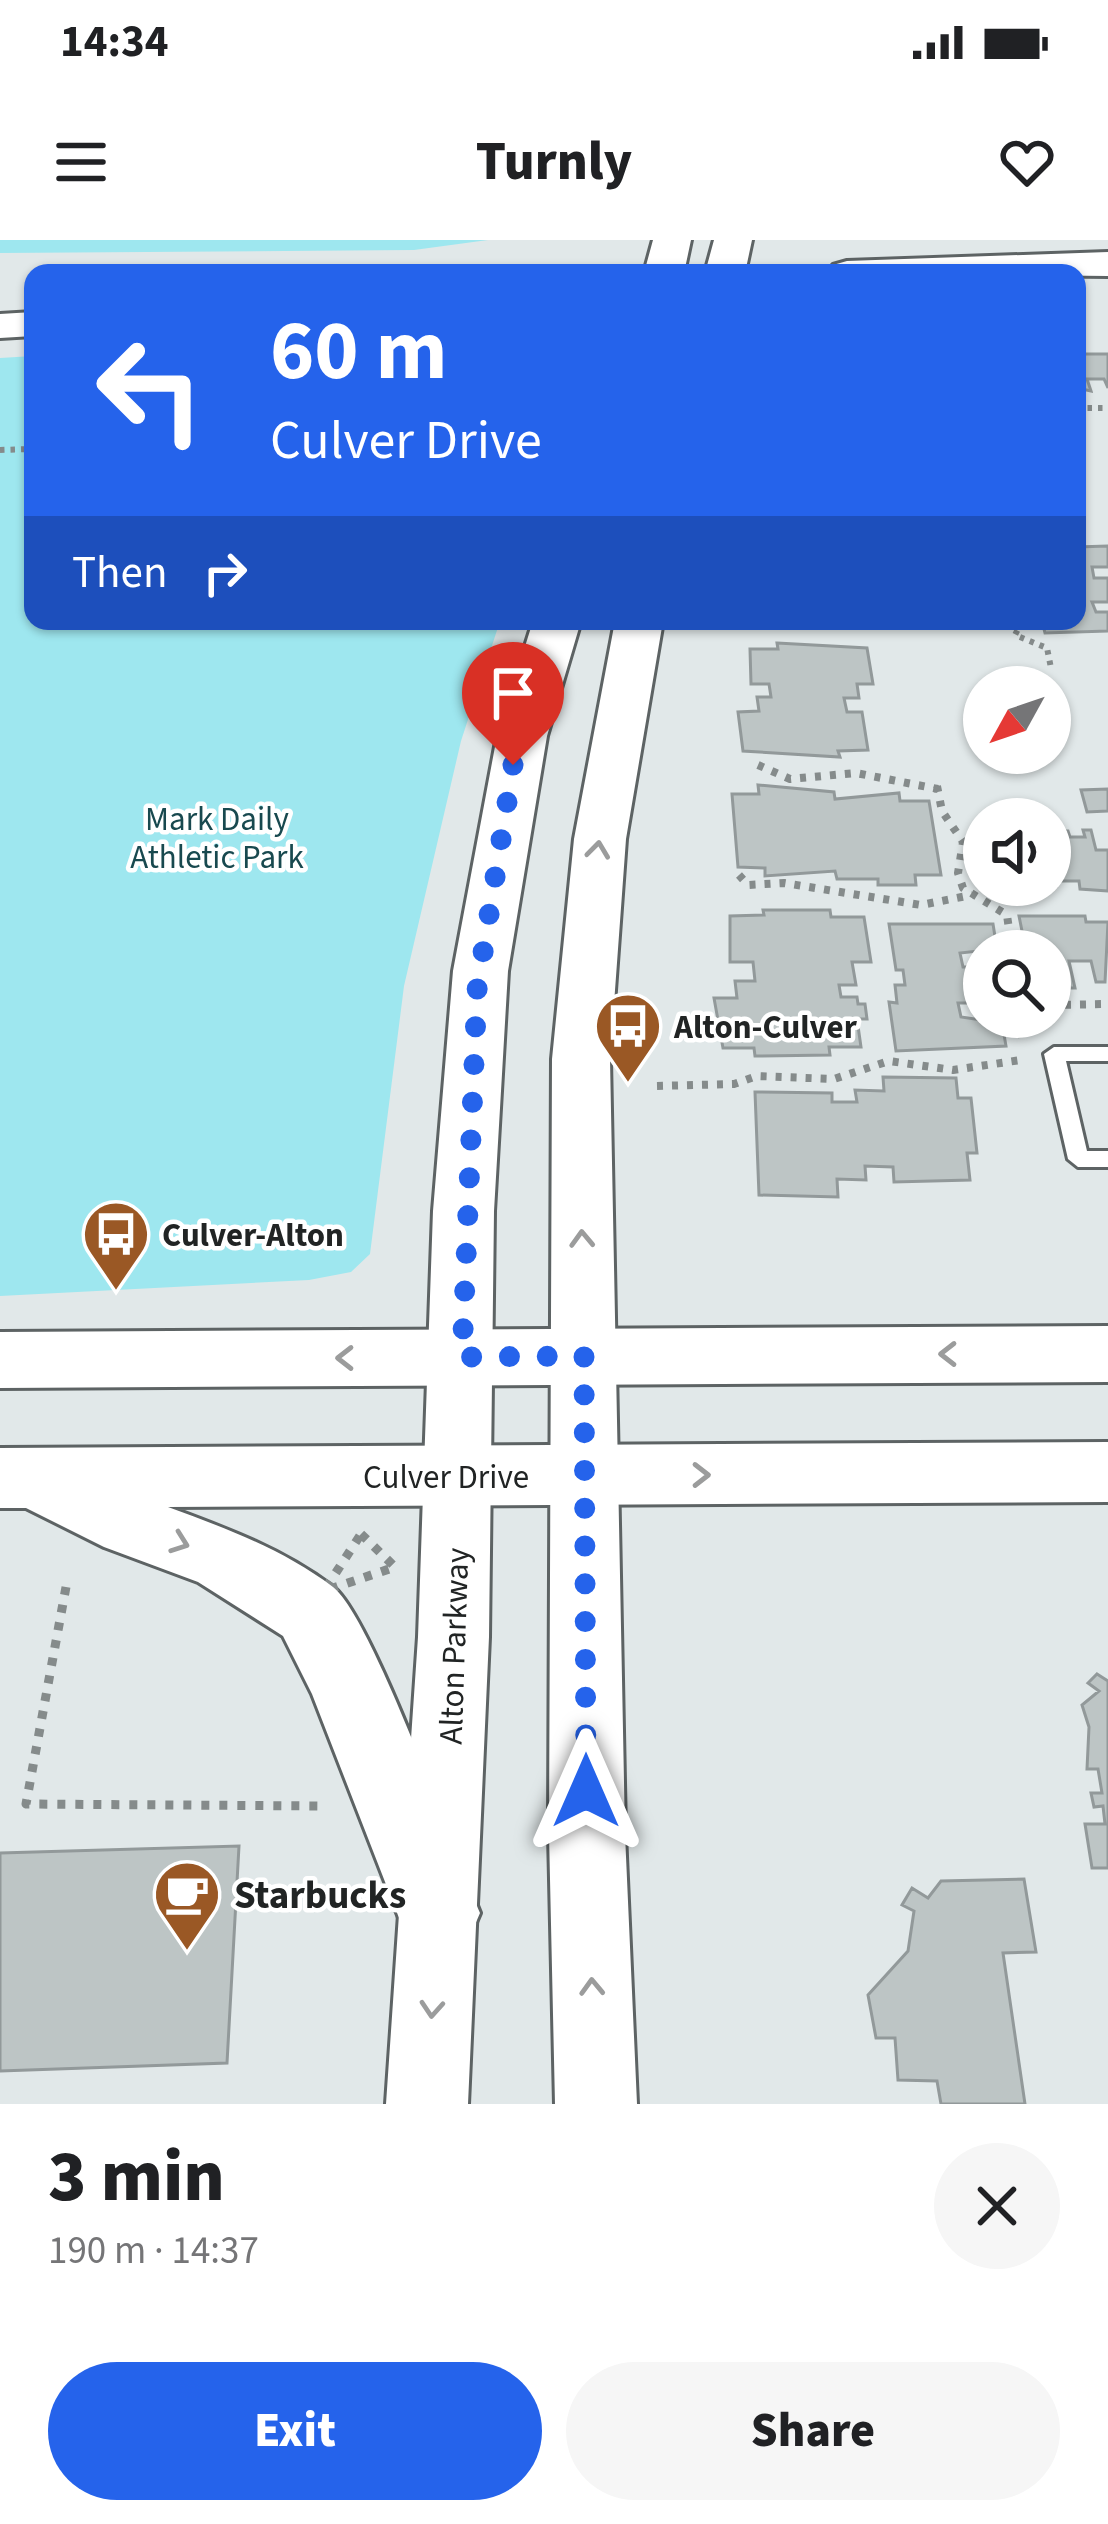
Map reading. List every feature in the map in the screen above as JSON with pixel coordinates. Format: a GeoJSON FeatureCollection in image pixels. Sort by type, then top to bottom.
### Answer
{"type":"FeatureCollection","features":[{"type":"Feature","properties":{"kind":"main road","name":"Alton Parkway"},"geometry":{"type":"LineString","coordinates":[[428,2104],[459,1476],[472,1065],[485,922],[520,736],[554,630]]}},
{"type":"Feature","properties":{"kind":"main road"},"geometry":{"type":"LineString","coordinates":[[596,2104],[584,1475],[584,971],[603,808],[637,630]]}},
{"type":"Feature","properties":{"kind":"main road"},"geometry":{"type":"LineString","coordinates":[[0,1360],[1108,1354]]}},
{"type":"Feature","properties":{"kind":"main road","name":"Culver Drive"},"geometry":{"type":"LineString","coordinates":[[18,1478],[1108,1472]]}},
{"type":"Feature","properties":{"kind":"main road"},"geometry":{"type":"LineString","coordinates":[[18,1478],[225,1559],[310,1613],[349,1687],[438,1913]]}},
{"type":"Feature","properties":{"kind":"lane"},"geometry":{"type":"LineString","coordinates":[[1108,1054],[1054,1054],[1078,1159],[1108,1159]]}},
{"type":"Feature","properties":{"kind":"path"},"geometry":{"type":"LineString","coordinates":[[1018,630],[1015,635],[1047,648],[1052,666]]}},
{"type":"Feature","properties":{"kind":"path"},"geometry":{"type":"LineString","coordinates":[[758,766],[790,778],[856,773],[937,788],[942,811],[963,842],[958,873],[963,881]]}},
{"type":"Feature","properties":{"kind":"path"},"geometry":{"type":"LineString","coordinates":[[739,875],[748,885],[784,884],[921,905],[963,897]]}},
{"type":"Feature","properties":{"kind":"path"},"geometry":{"type":"LineString","coordinates":[[991,906],[1007,915],[1009,930]]}},
{"type":"Feature","properties":{"kind":"path"},"geometry":{"type":"LineString","coordinates":[[1071,1005],[1108,1004]]}},
{"type":"Feature","properties":{"kind":"path"},"geometry":{"type":"LineString","coordinates":[[657,1086],[734,1084],[757,1076],[834,1078],[889,1061],[953,1070],[1027,1060]]}},
{"type":"Feature","properties":{"kind":"path"},"geometry":{"type":"LineString","coordinates":[[324,1591],[361,1534],[395,1567]]}},
{"type":"Feature","properties":{"kind":"path"},"geometry":{"type":"LineString","coordinates":[[66,1587],[26,1804],[322,1806]]}},
{"type":"Feature","properties":{"kind":"green space"},"geometry":{"type":"Polygon","coordinates":[[[0,240],[488,240],[414,250],[0,253],[0,240]]]}},
{"type":"Feature","properties":{"kind":"green space","name":"Mark Daily Athletic Park"},"geometry":{"type":"Polygon","coordinates":[[[24,357],[24,630],[497,630],[461,741],[404,986],[370,1254],[351,1272],[309,1280],[0,1296],[0,358],[24,357]]]}},
{"type":"Feature","properties":{"kind":"building"},"geometry":{"type":"Polygon","coordinates":[[[1086,354],[1108,354],[1108,388],[1104,379],[1087,379],[1091,391],[1086,390],[1086,354]]]}},
{"type":"Feature","properties":{"kind":"building"},"geometry":{"type":"Polygon","coordinates":[[[1108,546],[1108,567],[1092,567],[1094,578],[1108,578],[1108,602],[1092,602],[1096,612],[1108,612],[1108,631],[1045,633],[1086,630],[1086,547],[1108,546]]]}},
{"type":"Feature","properties":{"kind":"building"},"geometry":{"type":"Polygon","coordinates":[[[777,643],[867,648],[873,684],[857,684],[859,698],[844,698],[847,712],[862,712],[868,750],[838,751],[840,757],[743,751],[738,712],[759,711],[757,697],[771,697],[769,684],[751,684],[750,649],[778,649],[777,643]]]}},
{"type":"Feature","properties":{"kind":"building"},"geometry":{"type":"Polygon","coordinates":[[[758,785],[834,792],[835,799],[899,793],[900,801],[929,801],[941,875],[915,875],[916,885],[878,885],[878,879],[837,879],[835,871],[765,876],[765,868],[738,867],[732,794],[759,794],[758,785]]]}},
{"type":"Feature","properties":{"kind":"building"},"geometry":{"type":"Polygon","coordinates":[[[1108,789],[1108,811],[1087,812],[1081,790],[1108,789]]]}},
{"type":"Feature","properties":{"kind":"building"},"geometry":{"type":"Polygon","coordinates":[[[1083,830],[1091,830],[1096,850],[1108,850],[1108,891],[1080,889],[1079,881],[1071,881],[1071,837],[1085,837],[1083,830]]]}},
{"type":"Feature","properties":{"kind":"building"},"geometry":{"type":"Polygon","coordinates":[[[763,910],[830,910],[831,917],[864,917],[871,962],[852,962],[856,985],[839,985],[841,997],[857,997],[858,1004],[865,1004],[867,1019],[857,1019],[861,1047],[829,1047],[830,1055],[755,1056],[754,1048],[723,1048],[714,998],[737,998],[735,981],[755,981],[753,962],[730,962],[730,916],[764,915],[763,910]]]}},
{"type":"Feature","properties":{"kind":"building"},"geometry":{"type":"Polygon","coordinates":[[[1019,916],[1085,916],[1086,922],[1108,922],[1105,982],[1096,982],[1091,961],[1071,961],[1071,930],[1022,930],[1019,916]]]}},
{"type":"Feature","properties":{"kind":"building"},"geometry":{"type":"Polygon","coordinates":[[[889,924],[993,924],[994,930],[963,930],[963,1003],[958,1003],[963,1038],[1005,1038],[1006,1046],[896,1051],[889,1002],[897,1003],[895,985],[905,985],[903,970],[896,970],[889,924]]]}},
{"type":"Feature","properties":{"kind":"building"},"geometry":{"type":"Polygon","coordinates":[[[883,1077],[956,1078],[958,1098],[971,1098],[977,1153],[967,1153],[970,1180],[894,1182],[893,1167],[865,1166],[866,1180],[837,1179],[838,1197],[759,1195],[755,1092],[832,1093],[832,1102],[857,1102],[855,1090],[884,1091],[883,1077]]]}},
{"type":"Feature","properties":{"kind":"building"},"geometry":{"type":"Polygon","coordinates":[[[1097,1674],[1108,1681],[1108,1868],[1092,1868],[1085,1824],[1105,1824],[1103,1806],[1094,1807],[1091,1793],[1102,1793],[1098,1769],[1087,1769],[1089,1727],[1082,1705],[1099,1691],[1088,1683],[1097,1674]]]}},
{"type":"Feature","properties":{"kind":"building"},"geometry":{"type":"Polygon","coordinates":[[[239,1846],[227,2063],[0,2071],[0,1853],[239,1846]]]}},
{"type":"Feature","properties":{"kind":"building"},"geometry":{"type":"Polygon","coordinates":[[[1024,1879],[1036,1952],[1003,1953],[1025,2104],[941,2104],[937,2081],[898,2080],[895,2038],[876,2038],[868,1995],[908,1951],[914,1911],[902,1905],[912,1888],[928,1898],[941,1881],[1024,1879]]]}},
{"type":"Feature","properties":{"kind":"place","name":"Alton-Culver"},"geometry":{"type":"Point","coordinates":[628,1085]}},
{"type":"Feature","properties":{"kind":"place","name":"Culver-Alton"},"geometry":{"type":"Point","coordinates":[116,1293]}},
{"type":"Feature","properties":{"kind":"place","name":"Starbucks"},"geometry":{"type":"Point","coordinates":[187,1953]}},
{"type":"Feature","properties":{"kind":"route"},"geometry":{"type":"LineString","coordinates":[[513,765],[477,990],[462,1357],[584,1356],[586,1791]]}}]}
